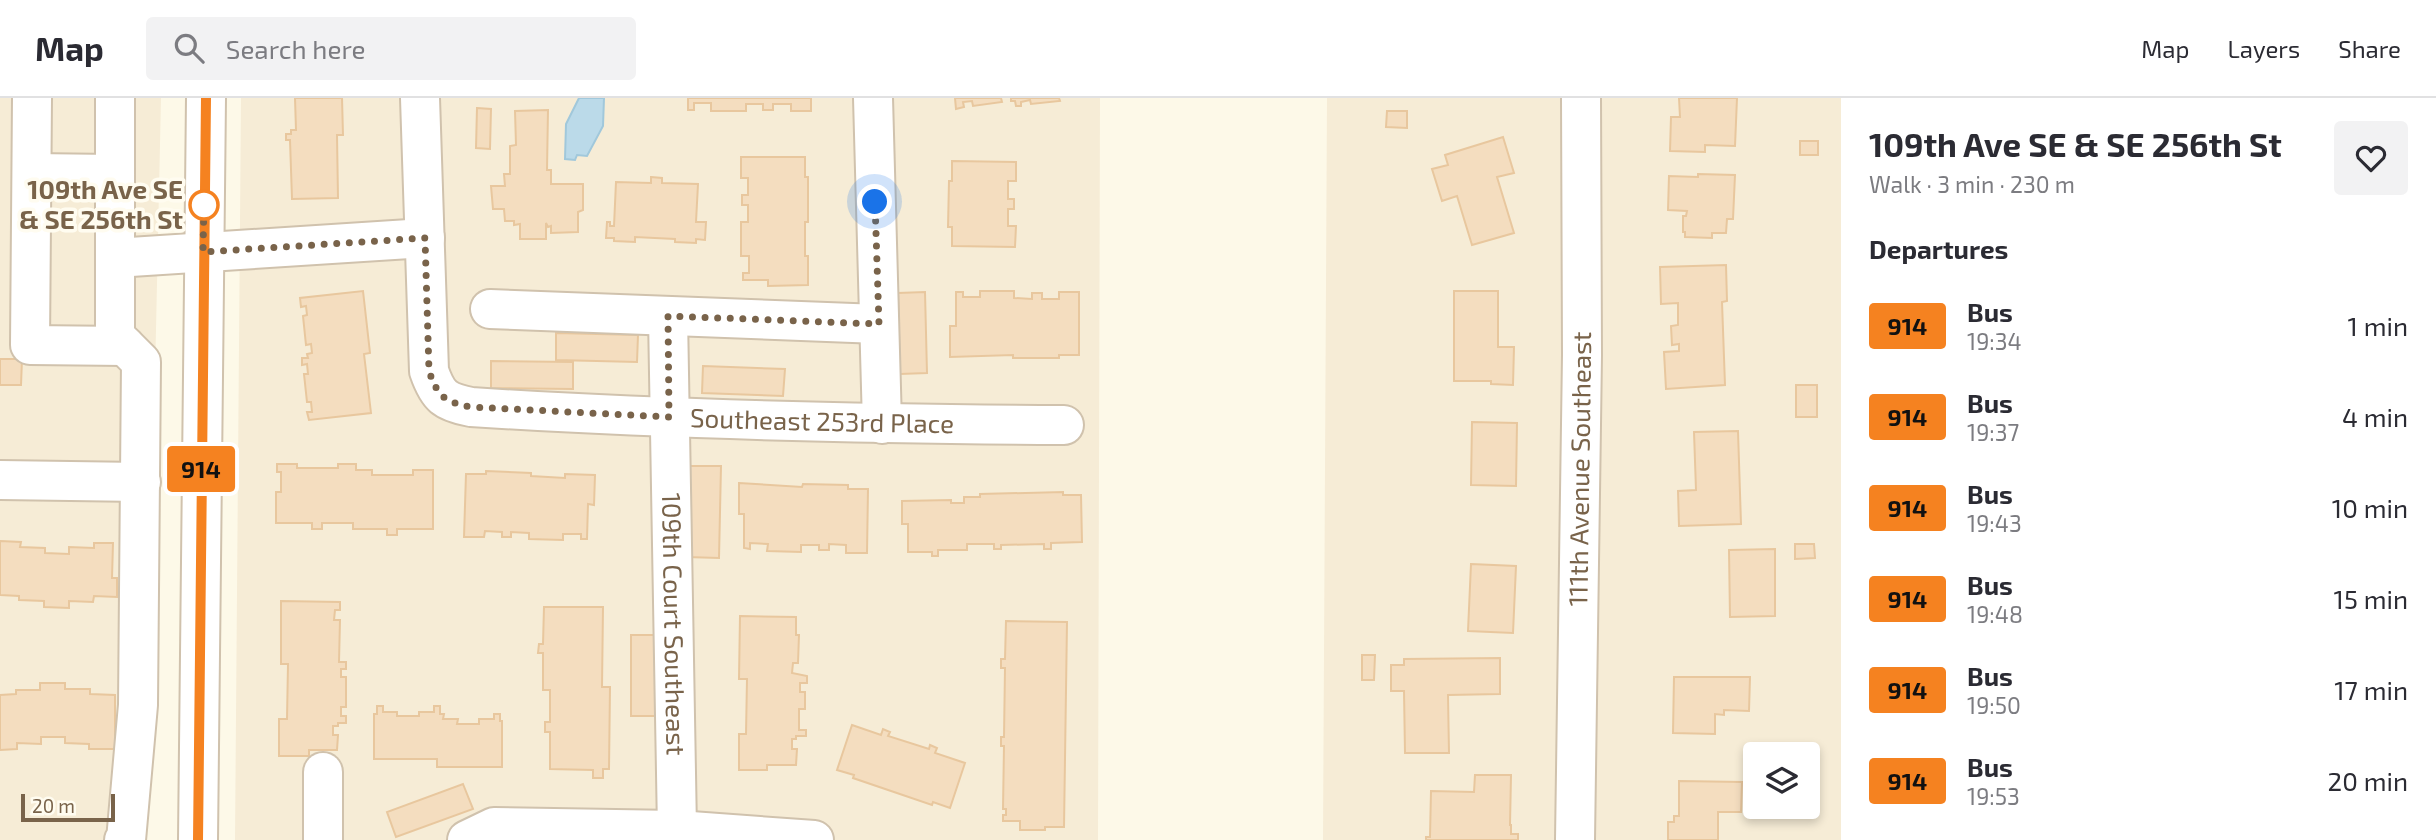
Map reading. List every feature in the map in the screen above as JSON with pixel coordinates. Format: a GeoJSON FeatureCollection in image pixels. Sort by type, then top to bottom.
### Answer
{"type":"FeatureCollection","features":[{"type":"Feature","properties":{"kind":"street"},"geometry":{"type":"LineString","coordinates":[[32,98],[30,345],[125,346]]}},
{"type":"Feature","properties":{"kind":"street"},"geometry":{"type":"LineString","coordinates":[[115,98],[115,336],[141,362],[138,705],[125,840]]}},
{"type":"Feature","properties":{"kind":"street"},"geometry":{"type":"LineString","coordinates":[[198,840],[206,98]]}},
{"type":"Feature","properties":{"kind":"street"},"geometry":{"type":"LineString","coordinates":[[115,258],[425,238],[421,98]]}},
{"type":"Feature","properties":{"kind":"street"},"geometry":{"type":"LineString","coordinates":[[873,98],[882,425]]}},
{"type":"Feature","properties":{"kind":"street","name":"111th Avenue Southeast"},"geometry":{"type":"LineString","coordinates":[[1575,840],[1582,355],[1581,98]]}},
{"type":"Feature","properties":{"kind":"street"},"geometry":{"type":"LineString","coordinates":[[32,173],[115,174]]}},
{"type":"Feature","properties":{"kind":"street","name":"Southeast 253rd Place"},"geometry":{"type":"LineString","coordinates":[[425,238],[429,371],[435,388],[445,399],[471,407],[882,425],[1064,425]]}},
{"type":"Feature","properties":{"kind":"street"},"geometry":{"type":"LineString","coordinates":[[490,309],[879,324]]}},
{"type":"Feature","properties":{"kind":"street","name":"109th Court Southeast"},"geometry":{"type":"LineString","coordinates":[[668,316],[677,830]]}},
{"type":"Feature","properties":{"kind":"street"},"geometry":{"type":"LineString","coordinates":[[0,480],[141,482]]}},
{"type":"Feature","properties":{"kind":"street"},"geometry":{"type":"LineString","coordinates":[[323,772],[323,840]]}},
{"type":"Feature","properties":{"kind":"street"},"geometry":{"type":"LineString","coordinates":[[467,840],[494,827],[677,830],[814,840]]}},
{"type":"Feature","properties":{"kind":"shaded area"},"geometry":{"type":"Polygon","coordinates":[[[0,98],[161,98],[145,840],[0,840],[0,98]]]}},
{"type":"Feature","properties":{"kind":"shaded area"},"geometry":{"type":"Polygon","coordinates":[[[241,98],[1100,98],[1098,840],[235,840],[241,98]]]}},
{"type":"Feature","properties":{"kind":"shaded area"},"geometry":{"type":"Polygon","coordinates":[[[1327,98],[1841,98],[1841,840],[1323,840],[1327,98]]]}},
{"type":"Feature","properties":{"kind":"water"},"geometry":{"type":"Polygon","coordinates":[[[579,98],[604,98],[603,126],[587,156],[577,155],[575,160],[565,159],[566,124],[579,98]]]}},
{"type":"Feature","properties":{"kind":"building"},"geometry":{"type":"Polygon","coordinates":[[[295,98],[342,98],[343,135],[337,135],[338,198],[292,199],[290,140],[286,140],[286,134],[296,130],[295,98]]]}},
{"type":"Feature","properties":{"kind":"building"},"geometry":{"type":"Polygon","coordinates":[[[688,98],[811,98],[811,111],[791,111],[791,104],[773,104],[773,110],[763,110],[763,104],[746,104],[746,111],[711,111],[711,103],[694,103],[694,110],[688,110],[688,98]]]}},
{"type":"Feature","properties":{"kind":"building"},"geometry":{"type":"Polygon","coordinates":[[[955,98],[1001,98],[1002,102],[973,106],[972,101],[963,102],[964,107],[956,109],[955,98]]]}},
{"type":"Feature","properties":{"kind":"building"},"geometry":{"type":"Polygon","coordinates":[[[1011,98],[1059,98],[1060,101],[1031,104],[1030,100],[1016,106],[1011,98]]]}},
{"type":"Feature","properties":{"kind":"building"},"geometry":{"type":"Polygon","coordinates":[[[1679,98],[1737,98],[1735,146],[1705,145],[1705,152],[1670,151],[1671,117],[1680,117],[1679,98]]]}},
{"type":"Feature","properties":{"kind":"building"},"geometry":{"type":"Polygon","coordinates":[[[477,108],[491,109],[490,149],[476,148],[477,108]]]}},
{"type":"Feature","properties":{"kind":"building"},"geometry":{"type":"Polygon","coordinates":[[[548,110],[547,170],[551,170],[551,184],[583,184],[583,210],[578,212],[578,232],[551,233],[551,226],[548,227],[546,223],[546,239],[520,239],[520,224],[514,225],[514,221],[505,221],[504,209],[493,209],[491,186],[505,186],[504,174],[510,174],[510,146],[516,145],[515,111],[548,110]]]}},
{"type":"Feature","properties":{"kind":"building"},"geometry":{"type":"Polygon","coordinates":[[[1387,111],[1407,111],[1407,128],[1386,127],[1387,111]]]}},
{"type":"Feature","properties":{"kind":"building"},"geometry":{"type":"Polygon","coordinates":[[[1503,137],[1514,173],[1497,177],[1514,233],[1472,245],[1457,196],[1442,201],[1432,169],[1448,165],[1445,155],[1503,137]]]}},
{"type":"Feature","properties":{"kind":"building"},"geometry":{"type":"Polygon","coordinates":[[[1800,141],[1818,141],[1818,155],[1800,155],[1800,141]]]}},
{"type":"Feature","properties":{"kind":"building"},"geometry":{"type":"Polygon","coordinates":[[[741,157],[805,157],[805,177],[808,177],[805,256],[808,256],[808,285],[768,286],[768,280],[743,280],[743,273],[749,273],[749,256],[741,256],[741,222],[748,222],[748,205],[742,205],[742,195],[748,195],[748,178],[741,178],[741,157]]]}},
{"type":"Feature","properties":{"kind":"building"},"geometry":{"type":"Polygon","coordinates":[[[952,161],[1016,162],[1016,181],[1008,181],[1008,199],[1014,199],[1014,209],[1008,209],[1008,226],[1016,226],[1015,247],[952,246],[952,227],[948,227],[952,161]]]}},
{"type":"Feature","properties":{"kind":"building"},"geometry":{"type":"Polygon","coordinates":[[[1698,174],[1735,175],[1733,219],[1727,219],[1726,233],[1712,233],[1712,238],[1685,237],[1683,216],[1686,216],[1687,211],[1668,210],[1669,176],[1698,177],[1698,174]]]}},
{"type":"Feature","properties":{"kind":"building"},"geometry":{"type":"Polygon","coordinates":[[[651,177],[662,178],[662,183],[698,184],[696,222],[706,222],[705,240],[696,239],[696,243],[635,237],[635,242],[606,238],[607,222],[614,226],[616,182],[651,183],[651,177]]]}},
{"type":"Feature","properties":{"kind":"building"},"geometry":{"type":"Polygon","coordinates":[[[1726,265],[1727,301],[1722,302],[1725,385],[1666,389],[1664,352],[1679,351],[1679,344],[1672,345],[1671,326],[1678,325],[1678,303],[1661,304],[1660,267],[1726,265]]]}},
{"type":"Feature","properties":{"kind":"building"},"geometry":{"type":"Polygon","coordinates":[[[363,291],[370,353],[364,354],[371,413],[309,420],[307,412],[312,412],[311,402],[307,402],[304,374],[308,374],[307,364],[302,365],[302,358],[308,358],[307,354],[312,353],[311,344],[306,345],[303,316],[307,315],[306,306],[301,307],[300,298],[363,291]]]}},
{"type":"Feature","properties":{"kind":"building"},"geometry":{"type":"Polygon","coordinates":[[[980,291],[1014,291],[1014,298],[1032,299],[1032,293],[1042,293],[1042,299],[1059,299],[1059,292],[1079,292],[1079,355],[1059,355],[1059,358],[1013,358],[1013,355],[950,357],[950,326],[956,326],[956,292],[963,292],[963,297],[980,297],[980,291]]]}},
{"type":"Feature","properties":{"kind":"building"},"geometry":{"type":"Polygon","coordinates":[[[1454,291],[1498,291],[1498,347],[1514,347],[1513,385],[1491,384],[1491,381],[1454,381],[1454,291]]]}},
{"type":"Feature","properties":{"kind":"building"},"geometry":{"type":"Polygon","coordinates":[[[925,292],[927,373],[900,374],[898,293],[925,292]]]}},
{"type":"Feature","properties":{"kind":"building"},"geometry":{"type":"Polygon","coordinates":[[[556,333],[638,335],[637,362],[556,360],[556,333]]]}},
{"type":"Feature","properties":{"kind":"building"},"geometry":{"type":"Polygon","coordinates":[[[0,359],[22,359],[21,385],[0,385],[0,359]]]}},
{"type":"Feature","properties":{"kind":"building"},"geometry":{"type":"Polygon","coordinates":[[[491,361],[573,362],[573,389],[491,388],[491,361]]]}},
{"type":"Feature","properties":{"kind":"building"},"geometry":{"type":"Polygon","coordinates":[[[703,366],[785,369],[783,396],[702,393],[703,366]]]}},
{"type":"Feature","properties":{"kind":"building"},"geometry":{"type":"Polygon","coordinates":[[[1796,385],[1817,385],[1817,417],[1796,417],[1796,385]]]}},
{"type":"Feature","properties":{"kind":"building"},"geometry":{"type":"Polygon","coordinates":[[[1472,422],[1517,423],[1516,486],[1471,485],[1472,422]]]}},
{"type":"Feature","properties":{"kind":"building"},"geometry":{"type":"Polygon","coordinates":[[[1738,431],[1741,524],[1679,526],[1678,491],[1696,490],[1694,432],[1738,431]]]}},
{"type":"Feature","properties":{"kind":"building"},"geometry":{"type":"Polygon","coordinates":[[[277,464],[297,464],[297,468],[338,468],[338,464],[356,464],[356,470],[372,470],[372,475],[413,475],[413,470],[433,470],[433,529],[397,529],[397,535],[387,535],[387,529],[353,529],[353,523],[322,523],[322,529],[312,529],[312,523],[276,523],[276,492],[281,492],[281,472],[277,472],[277,464]]]}},
{"type":"Feature","properties":{"kind":"building"},"geometry":{"type":"Polygon","coordinates":[[[689,466],[721,466],[719,558],[686,557],[689,466]]]}},
{"type":"Feature","properties":{"kind":"building"},"geometry":{"type":"Polygon","coordinates":[[[486,471],[565,478],[565,474],[595,475],[594,505],[588,504],[587,539],[581,539],[581,534],[563,534],[563,540],[529,539],[529,533],[511,532],[511,537],[502,537],[502,532],[485,531],[484,537],[464,537],[466,474],[486,474],[486,471]]]}},
{"type":"Feature","properties":{"kind":"building"},"geometry":{"type":"Polygon","coordinates":[[[739,483],[802,487],[803,484],[848,485],[848,489],[868,489],[867,553],[846,553],[846,545],[829,544],[829,550],[819,550],[819,545],[801,545],[801,552],[767,551],[768,544],[750,543],[750,549],[744,548],[744,514],[739,514],[739,483]]]}},
{"type":"Feature","properties":{"kind":"building"},"geometry":{"type":"Polygon","coordinates":[[[1063,492],[1063,495],[1081,495],[1082,542],[1051,543],[1051,549],[1044,549],[1044,544],[1001,545],[1001,549],[994,549],[994,544],[967,544],[967,550],[938,550],[938,556],[932,556],[932,552],[908,552],[908,524],[902,524],[902,501],[951,500],[951,503],[964,503],[964,497],[980,497],[980,494],[1063,492]]]}},
{"type":"Feature","properties":{"kind":"building"},"geometry":{"type":"Polygon","coordinates":[[[0,541],[21,542],[20,547],[45,548],[45,553],[69,554],[69,547],[94,548],[94,543],[113,543],[112,578],[117,578],[117,597],[94,596],[93,602],[69,601],[69,608],[44,607],[44,601],[19,600],[19,596],[0,595],[0,541]]]}},
{"type":"Feature","properties":{"kind":"building"},"geometry":{"type":"Polygon","coordinates":[[[1795,544],[1814,544],[1815,558],[1795,559],[1795,544]]]}},
{"type":"Feature","properties":{"kind":"building"},"geometry":{"type":"Polygon","coordinates":[[[1775,549],[1775,616],[1730,617],[1729,550],[1775,549]]]}},
{"type":"Feature","properties":{"kind":"building"},"geometry":{"type":"Polygon","coordinates":[[[1471,564],[1516,566],[1513,633],[1468,631],[1471,564]]]}},
{"type":"Feature","properties":{"kind":"building"},"geometry":{"type":"Polygon","coordinates":[[[281,601],[340,602],[340,610],[335,610],[334,620],[340,620],[339,662],[346,662],[346,669],[341,669],[341,677],[346,677],[346,707],[341,707],[341,716],[346,716],[346,723],[333,726],[333,735],[338,735],[337,750],[309,750],[309,756],[279,756],[279,719],[287,719],[288,664],[281,664],[281,601]]]}},
{"type":"Feature","properties":{"kind":"building"},"geometry":{"type":"Polygon","coordinates":[[[544,607],[603,607],[602,687],[610,687],[609,769],[603,769],[603,778],[593,778],[593,770],[550,769],[550,732],[545,732],[545,722],[550,722],[550,690],[543,690],[543,653],[538,653],[539,644],[543,644],[544,607]]]}},
{"type":"Feature","properties":{"kind":"building"},"geometry":{"type":"Polygon","coordinates":[[[740,616],[796,617],[796,635],[799,635],[798,663],[793,663],[792,673],[807,676],[807,683],[800,683],[800,692],[805,692],[805,709],[799,709],[799,730],[806,730],[806,736],[792,739],[792,749],[797,749],[796,765],[767,765],[767,770],[739,770],[739,734],[746,734],[747,679],[739,679],[740,616]]]}},
{"type":"Feature","properties":{"kind":"building"},"geometry":{"type":"Polygon","coordinates":[[[1006,621],[1067,622],[1064,827],[1020,830],[1020,821],[1003,821],[1006,809],[1003,809],[1004,746],[1001,746],[1001,737],[1004,737],[1005,668],[1001,668],[1001,659],[1005,659],[1006,621]]]}},
{"type":"Feature","properties":{"kind":"building"},"geometry":{"type":"Polygon","coordinates":[[[631,635],[658,635],[658,716],[631,716],[631,635]]]}},
{"type":"Feature","properties":{"kind":"building"},"geometry":{"type":"Polygon","coordinates":[[[1362,655],[1375,655],[1374,680],[1362,680],[1362,655]]]}},
{"type":"Feature","properties":{"kind":"building"},"geometry":{"type":"Polygon","coordinates":[[[1500,658],[1500,694],[1448,695],[1449,753],[1405,753],[1404,691],[1391,691],[1391,665],[1404,665],[1404,659],[1500,658]]]}},
{"type":"Feature","properties":{"kind":"building"},"geometry":{"type":"Polygon","coordinates":[[[1674,677],[1750,677],[1749,711],[1724,710],[1724,715],[1715,714],[1715,734],[1673,733],[1674,677]]]}},
{"type":"Feature","properties":{"kind":"building"},"geometry":{"type":"Polygon","coordinates":[[[40,683],[65,683],[65,689],[90,689],[90,694],[115,695],[115,749],[89,749],[89,744],[65,743],[65,737],[41,737],[41,744],[17,743],[17,749],[0,750],[0,695],[16,694],[16,690],[40,690],[40,683]]]}},
{"type":"Feature","properties":{"kind":"building"},"geometry":{"type":"Polygon","coordinates":[[[377,706],[383,706],[383,712],[397,712],[397,716],[419,716],[419,712],[434,712],[434,706],[440,706],[443,719],[458,719],[457,724],[479,724],[479,719],[494,719],[494,714],[500,714],[502,767],[437,767],[437,759],[374,759],[374,714],[377,714],[377,706]]]}},
{"type":"Feature","properties":{"kind":"building"},"geometry":{"type":"Polygon","coordinates":[[[852,725],[881,735],[883,729],[890,732],[888,736],[929,749],[930,745],[937,748],[935,753],[965,763],[950,808],[933,802],[932,805],[837,770],[852,725]]]}},
{"type":"Feature","properties":{"kind":"building"},"geometry":{"type":"Polygon","coordinates":[[[1475,775],[1511,775],[1510,825],[1511,834],[1518,834],[1518,840],[1426,840],[1426,837],[1430,837],[1431,791],[1474,792],[1475,775]]]}},
{"type":"Feature","properties":{"kind":"building"},"geometry":{"type":"Polygon","coordinates":[[[1679,781],[1742,782],[1741,812],[1718,812],[1718,840],[1668,840],[1668,822],[1674,822],[1674,816],[1679,816],[1679,781]]]}},
{"type":"Feature","properties":{"kind":"building"},"geometry":{"type":"Polygon","coordinates":[[[463,784],[473,809],[396,837],[387,812],[463,784]]]}},
{"type":"Feature","properties":{"kind":"bus line","name":"914"},"geometry":{"type":"LineString","coordinates":[[198,840],[206,98]]}},
{"type":"Feature","properties":{"kind":"place","name":"109th Ave SE & SE 256th St"},"geometry":{"type":"Point","coordinates":[204,205]}},
{"type":"Feature","properties":{"kind":"route"},"geometry":{"type":"LineString","coordinates":[[204,205],[204,201],[203,252],[425,238],[429,371],[435,388],[445,399],[471,407],[669,417],[668,316],[879,324],[875,202]]}}]}
